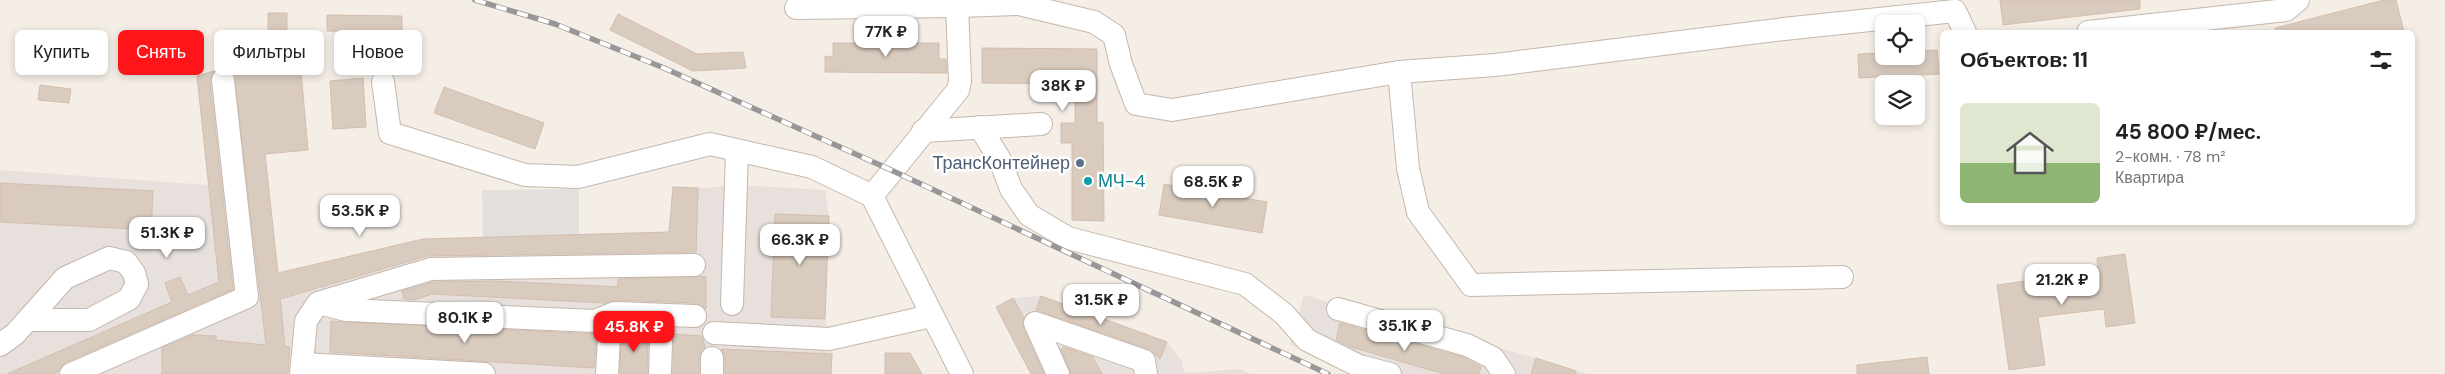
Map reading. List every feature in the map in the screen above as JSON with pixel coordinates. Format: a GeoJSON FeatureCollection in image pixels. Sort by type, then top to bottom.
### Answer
{"type":"FeatureCollection","features":[{"type":"Feature","properties":{"kind":"lane"},"geometry":{"type":"LineString","coordinates":[[2106,30],[2286,10],[2298,0]]}},
{"type":"Feature","properties":{"kind":"lane"},"geometry":{"type":"LineString","coordinates":[[796,8],[1019,4],[1094,22],[1114,35],[1121,64],[1136,104],[1172,110],[1400,72],[1495,65],[1784,29],[1955,11],[1964,30]]}},
{"type":"Feature","properties":{"kind":"lane"},"geometry":{"type":"LineString","coordinates":[[872,196],[958,90],[960,81],[957,6]]}},
{"type":"Feature","properties":{"kind":"lane"},"geometry":{"type":"LineString","coordinates":[[1400,72],[1408,168],[1418,212],[1471,285],[1842,277]]}},
{"type":"Feature","properties":{"kind":"lane"},"geometry":{"type":"LineString","coordinates":[[71,374],[247,297],[223,80]]}},
{"type":"Feature","properties":{"kind":"lane"},"geometry":{"type":"LineString","coordinates":[[383,82],[390,133],[525,175],[578,177],[710,144],[812,167],[872,196],[962,374]]}},
{"type":"Feature","properties":{"kind":"lane"},"geometry":{"type":"LineString","coordinates":[[923,131],[1041,124]]}},
{"type":"Feature","properties":{"kind":"lane"},"geometry":{"type":"LineString","coordinates":[[980,127],[1000,160],[1011,189],[1029,215],[1052,229],[1068,238],[1245,284],[1284,314],[1307,340],[1359,366],[1390,374]]}},
{"type":"Feature","properties":{"kind":"lane"},"geometry":{"type":"LineString","coordinates":[[732,304],[737,151]]}},
{"type":"Feature","properties":{"kind":"lane"},"geometry":{"type":"LineString","coordinates":[[484,374],[301,369],[306,321],[318,303],[431,269],[694,265]]}},
{"type":"Feature","properties":{"kind":"lane"},"geometry":{"type":"LineString","coordinates":[[318,303],[346,310],[595,321],[615,313],[695,316]]}},
{"type":"Feature","properties":{"kind":"lane"},"geometry":{"type":"LineString","coordinates":[[1338,309],[1467,345],[1493,358],[1504,374]]}},
{"type":"Feature","properties":{"kind":"lane"},"geometry":{"type":"LineString","coordinates":[[714,333],[829,339],[931,316]]}},
{"type":"Feature","properties":{"kind":"lane"},"geometry":{"type":"LineString","coordinates":[[0,345],[15,334],[28,320]]}},
{"type":"Feature","properties":{"kind":"lane"},"geometry":{"type":"LineString","coordinates":[[1058,374],[1035,323],[1144,362],[1146,374]]}},
{"type":"Feature","properties":{"kind":"lane"},"geometry":{"type":"LineString","coordinates":[[607,374],[609,338]]}},
{"type":"Feature","properties":{"kind":"lane"},"geometry":{"type":"LineString","coordinates":[[660,374],[661,342]]}},
{"type":"Feature","properties":{"kind":"shaded area"},"geometry":{"type":"Polygon","coordinates":[[[214,71],[214,75],[256,75],[278,273],[423,239],[669,233],[673,187],[707,188],[735,185],[825,190],[829,216],[825,319],[833,354],[831,374],[296,374],[298,347],[236,342],[197,374],[0,374],[0,170],[208,185],[197,76],[214,71]]]}},
{"type":"Feature","properties":{"kind":"shaded area"},"geometry":{"type":"Polygon","coordinates":[[[579,189],[579,235],[483,237],[482,190],[579,189]]]}},
{"type":"Feature","properties":{"kind":"shaded area"},"geometry":{"type":"Polygon","coordinates":[[[1304,295],[1588,374],[1384,374],[1290,345],[1304,295]]]}},
{"type":"Feature","properties":{"kind":"shaded area"},"geometry":{"type":"Polygon","coordinates":[[[1041,296],[1167,342],[1182,361],[1184,373],[1240,369],[1251,374],[1031,374],[996,307],[1013,298],[1041,296]]]}},
{"type":"Feature","properties":{"kind":"building"},"geometry":{"type":"Polygon","coordinates":[[[2000,0],[2140,0],[2140,9],[2003,25],[2000,0]]]}},
{"type":"Feature","properties":{"kind":"building"},"geometry":{"type":"Polygon","coordinates":[[[2384,0],[2396,0],[2404,30],[2276,30],[2275,28],[2384,0]]]}},
{"type":"Feature","properties":{"kind":"building"},"geometry":{"type":"Polygon","coordinates":[[[268,13],[287,13],[287,30],[268,30],[268,13]]]}},
{"type":"Feature","properties":{"kind":"building"},"geometry":{"type":"Polygon","coordinates":[[[618,14],[697,54],[743,52],[746,68],[693,71],[610,30],[618,14]]]}},
{"type":"Feature","properties":{"kind":"building"},"geometry":{"type":"Polygon","coordinates":[[[327,15],[402,16],[402,30],[327,31],[327,15]]]}},
{"type":"Feature","properties":{"kind":"building"},"geometry":{"type":"Polygon","coordinates":[[[833,43],[939,43],[939,59],[946,59],[947,73],[825,72],[825,56],[833,57],[833,43]]]}},
{"type":"Feature","properties":{"kind":"building"},"geometry":{"type":"Polygon","coordinates":[[[982,48],[1097,49],[1097,123],[1103,122],[1104,221],[1072,220],[1072,143],[1061,143],[1061,123],[1075,123],[1075,84],[982,83],[982,48]]]}},
{"type":"Feature","properties":{"kind":"building"},"geometry":{"type":"Polygon","coordinates":[[[1937,50],[1939,74],[1875,75],[1875,77],[1859,78],[1858,54],[1875,53],[1875,65],[1925,65],[1925,51],[1937,50]]]}},
{"type":"Feature","properties":{"kind":"building"},"geometry":{"type":"Polygon","coordinates":[[[214,71],[210,81],[233,289],[66,362],[54,374],[7,374],[172,302],[165,283],[180,277],[188,295],[219,282],[197,76],[214,71]]]}},
{"type":"Feature","properties":{"kind":"building"},"geometry":{"type":"Polygon","coordinates":[[[234,75],[301,75],[308,150],[265,154],[278,273],[423,239],[669,232],[673,187],[698,188],[696,252],[427,256],[280,299],[285,346],[290,347],[288,374],[162,374],[162,348],[193,335],[216,336],[216,340],[266,345],[234,75]]]}},
{"type":"Feature","properties":{"kind":"building"},"geometry":{"type":"Polygon","coordinates":[[[363,78],[366,127],[333,129],[330,81],[363,78]]]}},
{"type":"Feature","properties":{"kind":"building"},"geometry":{"type":"Polygon","coordinates":[[[40,85],[71,89],[69,103],[38,100],[40,85]]]}},
{"type":"Feature","properties":{"kind":"building"},"geometry":{"type":"Polygon","coordinates":[[[444,87],[544,123],[535,149],[434,113],[444,87]]]}},
{"type":"Feature","properties":{"kind":"building"},"geometry":{"type":"Polygon","coordinates":[[[0,183],[153,191],[151,230],[0,222],[0,183]]]}},
{"type":"Feature","properties":{"kind":"building"},"geometry":{"type":"Polygon","coordinates":[[[1164,184],[1267,202],[1262,233],[1159,215],[1164,184]]]}},
{"type":"Feature","properties":{"kind":"building"},"geometry":{"type":"Polygon","coordinates":[[[775,214],[829,216],[825,319],[771,317],[775,214]]]}},
{"type":"Feature","properties":{"kind":"building"},"geometry":{"type":"Polygon","coordinates":[[[2125,254],[2135,323],[2106,327],[2104,309],[2038,317],[2045,365],[2009,370],[1997,285],[2098,271],[2097,258],[2125,254]]]}},
{"type":"Feature","properties":{"kind":"building"},"geometry":{"type":"Polygon","coordinates":[[[706,277],[706,309],[695,303],[615,300],[605,303],[432,294],[414,300],[404,299],[402,291],[433,282],[496,281],[618,287],[618,279],[706,277]]]}},
{"type":"Feature","properties":{"kind":"building"},"geometry":{"type":"Polygon","coordinates":[[[1041,296],[1167,342],[1160,359],[1148,349],[1036,310],[1041,296]]]}},
{"type":"Feature","properties":{"kind":"building"},"geometry":{"type":"Polygon","coordinates":[[[1013,298],[1024,318],[1023,328],[1044,374],[1031,374],[996,307],[1013,298]]]}},
{"type":"Feature","properties":{"kind":"building"},"geometry":{"type":"Polygon","coordinates":[[[331,321],[597,334],[594,368],[330,352],[331,321]]]}},
{"type":"Feature","properties":{"kind":"building"},"geometry":{"type":"Polygon","coordinates":[[[1340,323],[1462,357],[1481,367],[1479,374],[1444,374],[1351,347],[1336,340],[1340,323]]]}},
{"type":"Feature","properties":{"kind":"building"},"geometry":{"type":"Polygon","coordinates":[[[621,332],[651,334],[648,342],[647,374],[620,374],[621,332]]]}},
{"type":"Feature","properties":{"kind":"building"},"geometry":{"type":"Polygon","coordinates":[[[671,334],[702,336],[705,347],[699,358],[699,374],[673,374],[674,342],[671,334]]]}},
{"type":"Feature","properties":{"kind":"building"},"geometry":{"type":"Polygon","coordinates":[[[1064,347],[1093,357],[1102,374],[1071,374],[1061,349],[1064,347]]]}},
{"type":"Feature","properties":{"kind":"building"},"geometry":{"type":"Polygon","coordinates":[[[721,349],[832,354],[831,374],[725,374],[725,358],[721,349]]]}},
{"type":"Feature","properties":{"kind":"building"},"geometry":{"type":"Polygon","coordinates":[[[885,353],[910,353],[922,374],[885,374],[885,353]]]}},
{"type":"Feature","properties":{"kind":"building"},"geometry":{"type":"Polygon","coordinates":[[[1927,357],[1929,374],[1857,374],[1857,365],[1927,357]]]}},
{"type":"Feature","properties":{"kind":"building"},"geometry":{"type":"Polygon","coordinates":[[[1536,358],[1576,371],[1576,374],[1531,374],[1536,358]]]}},
{"type":"Feature","properties":{"kind":"railway"},"geometry":{"type":"LineString","coordinates":[[475,0],[555,24],[664,68],[891,170],[1328,374]]}},
{"type":"Feature","properties":{"kind":"place","name":"ТрансКонтейнер"},"geometry":{"type":"Point","coordinates":[1080,163]}},
{"type":"Feature","properties":{"kind":"place","name":"МЧ-4"},"geometry":{"type":"Point","coordinates":[1088,181]}}]}
